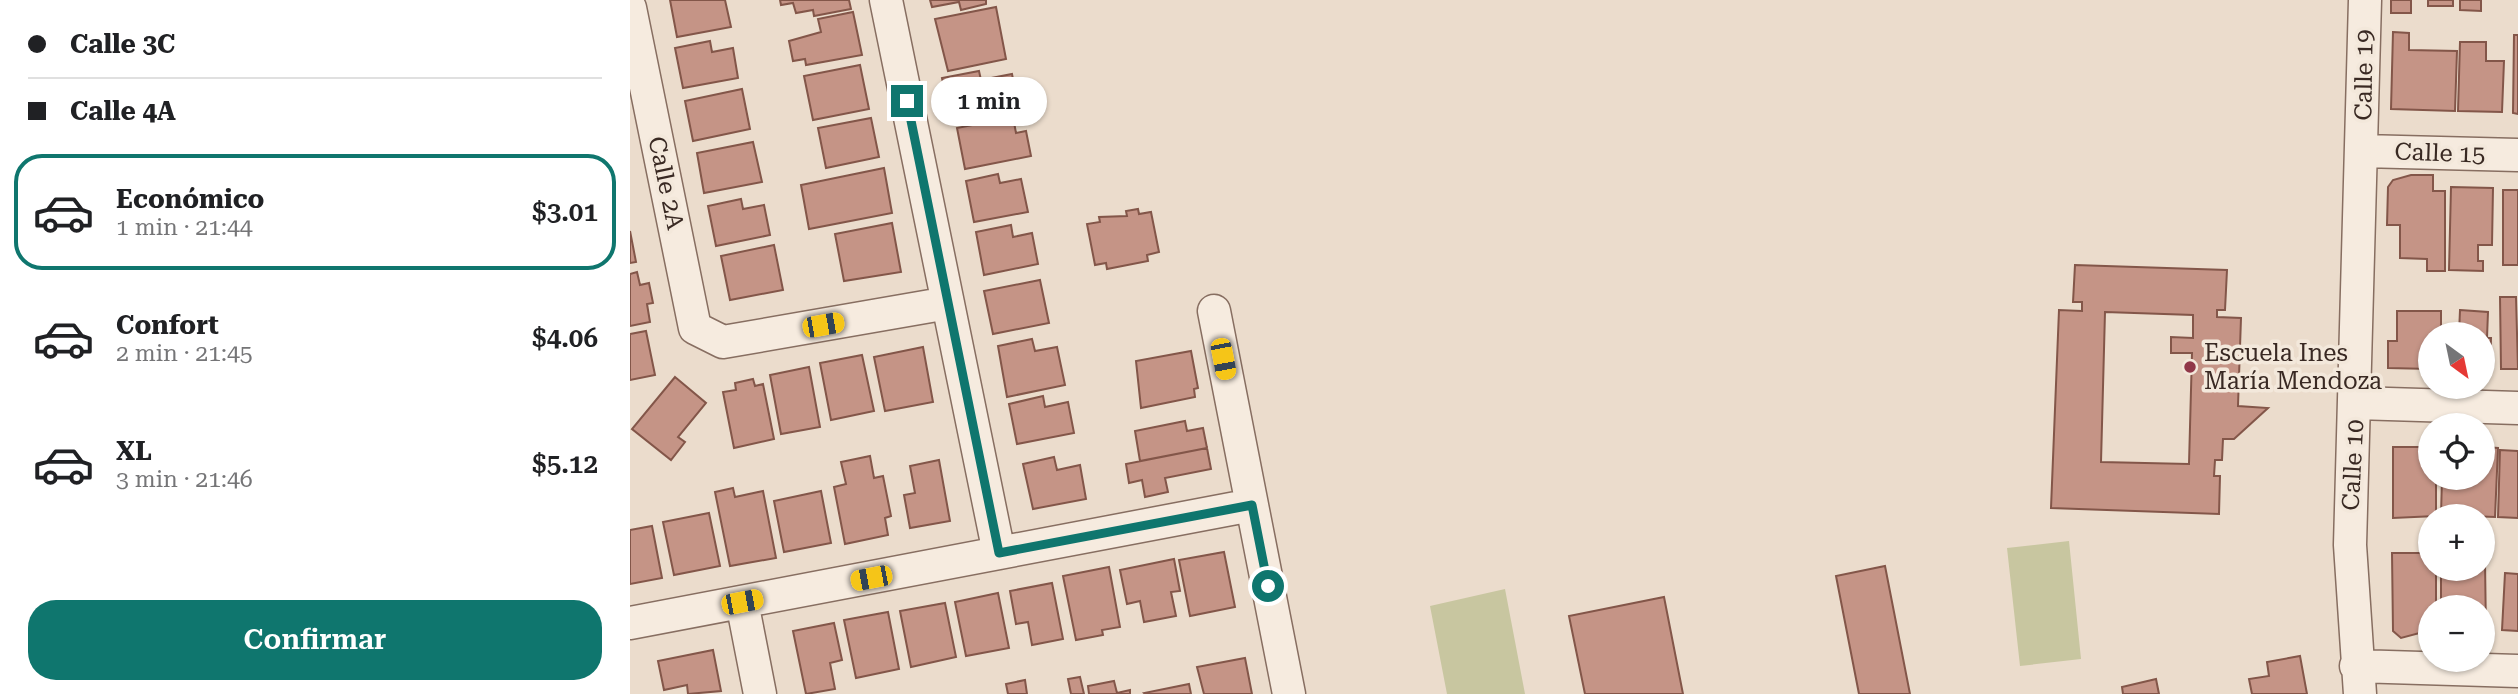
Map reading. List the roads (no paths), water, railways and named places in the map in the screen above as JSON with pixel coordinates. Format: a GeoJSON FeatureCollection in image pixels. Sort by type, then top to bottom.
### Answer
{"type":"FeatureCollection","features":[{"type":"Feature","properties":{"kind":"street"},"geometry":{"type":"LineString","coordinates":[[886,0],[999,553]]}},
{"type":"Feature","properties":{"kind":"street","name":"Calle 19"},"geometry":{"type":"LineString","coordinates":[[2362,151],[2365,0]]}},
{"type":"Feature","properties":{"kind":"street","name":"Calle 2A"},"geometry":{"type":"LineString","coordinates":[[630,8],[695,328],[723,342],[948,303]]}},
{"type":"Feature","properties":{"kind":"street","name":"Calle 15"},"geometry":{"type":"LineString","coordinates":[[2362,151],[2518,155]]}},
{"type":"Feature","properties":{"kind":"street","name":"Calle 10"},"geometry":{"type":"LineString","coordinates":[[2358,680],[2350,545],[2362,151]]}},
{"type":"Feature","properties":{"kind":"street"},"geometry":{"type":"LineString","coordinates":[[1214,311],[1289,694]]}},
{"type":"Feature","properties":{"kind":"street"},"geometry":{"type":"LineString","coordinates":[[2356,403],[2518,408]]}},
{"type":"Feature","properties":{"kind":"street"},"geometry":{"type":"LineString","coordinates":[[630,623],[1252,505]]}},
{"type":"Feature","properties":{"kind":"street"},"geometry":{"type":"LineString","coordinates":[[742,602],[760,694]]}},
{"type":"Feature","properties":{"kind":"street"},"geometry":{"type":"LineString","coordinates":[[2358,680],[2518,671]]}},
{"type":"Feature","properties":{"kind":"place","name":"Escuela Ines María Mendoza"},"geometry":{"type":"Point","coordinates":[2190,367]}}]}
